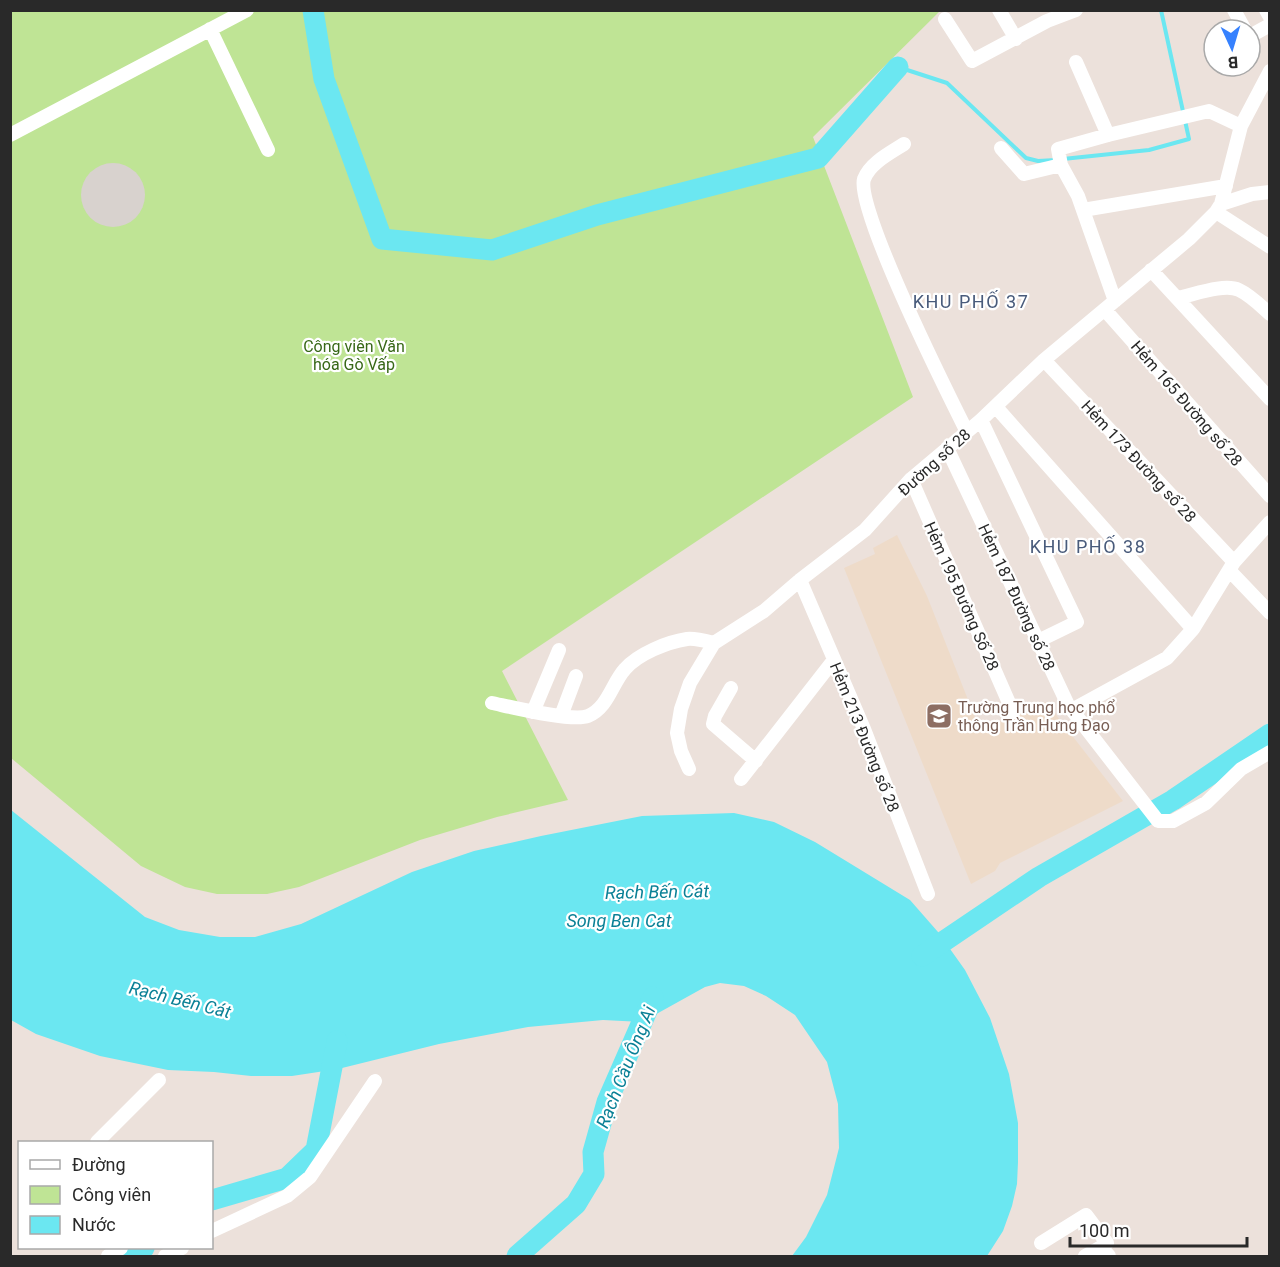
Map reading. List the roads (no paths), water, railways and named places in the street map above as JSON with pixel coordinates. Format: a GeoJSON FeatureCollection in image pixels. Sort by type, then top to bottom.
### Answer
{"type":"FeatureCollection","features":[{"type":"Feature","properties":{"kind":"street"},"geometry":{"type":"LineString","coordinates":[[10,135],[247,10]]}},
{"type":"Feature","properties":{"kind":"street"},"geometry":{"type":"LineString","coordinates":[[999,10],[1016,39]]}},
{"type":"Feature","properties":{"kind":"street"},"geometry":{"type":"LineString","coordinates":[[945,19],[972,61],[1047,21],[1076,10]]}},
{"type":"Feature","properties":{"kind":"street"},"geometry":{"type":"LineString","coordinates":[[1266,10],[1269,16]]}},
{"type":"Feature","properties":{"kind":"street"},"geometry":{"type":"LineString","coordinates":[[210,29],[268,150]]}},
{"type":"Feature","properties":{"kind":"street"},"geometry":{"type":"LineString","coordinates":[[1076,62],[1108,135]]}},
{"type":"Feature","properties":{"kind":"street"},"geometry":{"type":"LineString","coordinates":[[1218,208],[1241,126],[1269,71]]}},
{"type":"Feature","properties":{"kind":"street"},"geometry":{"type":"LineString","coordinates":[[1110,306],[1083,210],[1067,173],[1061,165],[1058,149],[1209,111],[1241,126]]}},
{"type":"Feature","properties":{"kind":"street"},"geometry":{"type":"LineString","coordinates":[[904,144],[869,168],[863,182],[867,207],[909,312],[967,432]]}},
{"type":"Feature","properties":{"kind":"street"},"geometry":{"type":"LineString","coordinates":[[1001,148],[1023,174],[1061,165]]}},
{"type":"Feature","properties":{"kind":"street"},"geometry":{"type":"LineString","coordinates":[[1083,210],[1226,186]]}},
{"type":"Feature","properties":{"kind":"street"},"geometry":{"type":"LineString","coordinates":[[1218,208],[1252,194],[1269,192]]}},
{"type":"Feature","properties":{"kind":"street"},"geometry":{"type":"LineString","coordinates":[[1218,208],[1269,247]]}},
{"type":"Feature","properties":{"kind":"street","name":"Đường số 28"},"geometry":{"type":"LineString","coordinates":[[689,769],[681,751],[677,733],[681,709],[690,683],[714,643],[764,611],[865,530],[911,479],[996,407],[1044,360],[1189,239],[1218,208]]}},
{"type":"Feature","properties":{"kind":"street"},"geometry":{"type":"LineString","coordinates":[[1151,270],[1269,399]]}},
{"type":"Feature","properties":{"kind":"street"},"geometry":{"type":"LineString","coordinates":[[1177,298],[1216,288],[1237,289],[1269,314]]}},
{"type":"Feature","properties":{"kind":"street","name":"Hẻm 165 Đường số 28"},"geometry":{"type":"LineString","coordinates":[[1110,306],[1269,496]]}},
{"type":"Feature","properties":{"kind":"street","name":"Hẻm 173 Đường số 28"},"geometry":{"type":"LineString","coordinates":[[1044,360],[1232,566],[1269,613]]}},
{"type":"Feature","properties":{"kind":"street"},"geometry":{"type":"LineString","coordinates":[[996,407],[1193,629]]}},
{"type":"Feature","properties":{"kind":"street"},"geometry":{"type":"LineString","coordinates":[[981,420],[1077,622],[1038,641]]}},
{"type":"Feature","properties":{"kind":"street","name":"Hẻm 187 Đường số 28"},"geometry":{"type":"LineString","coordinates":[[947,448],[1072,710],[1158,820],[1173,821],[1206,803],[1241,769],[1269,752]]}},
{"type":"Feature","properties":{"kind":"street","name":"Hẻm 195 Đường Số 28"},"geometry":{"type":"LineString","coordinates":[[911,479],[1013,712]]}},
{"type":"Feature","properties":{"kind":"street"},"geometry":{"type":"LineString","coordinates":[[1072,710],[1167,658],[1193,629],[1232,566],[1268,525]]}},
{"type":"Feature","properties":{"kind":"street","name":"Hẻm 213 Đường số 28"},"geometry":{"type":"LineString","coordinates":[[800,580],[864,729],[928,894]]}},
{"type":"Feature","properties":{"kind":"street"},"geometry":{"type":"LineString","coordinates":[[492,703],[561,716],[586,717],[599,710],[625,669],[641,657],[688,638],[714,643]]}},
{"type":"Feature","properties":{"kind":"street"},"geometry":{"type":"LineString","coordinates":[[533,711],[559,650]]}},
{"type":"Feature","properties":{"kind":"street"},"geometry":{"type":"LineString","coordinates":[[741,779],[833,661]]}},
{"type":"Feature","properties":{"kind":"street"},"geometry":{"type":"LineString","coordinates":[[561,716],[576,676]]}},
{"type":"Feature","properties":{"kind":"street"},"geometry":{"type":"LineString","coordinates":[[731,688],[713,724],[756,761]]}},
{"type":"Feature","properties":{"kind":"street"},"geometry":{"type":"LineString","coordinates":[[99,1141],[159,1080]]}},
{"type":"Feature","properties":{"kind":"street"},"geometry":{"type":"LineString","coordinates":[[213,1231],[299,1188],[310,1177],[375,1081]]}},
{"type":"Feature","properties":{"kind":"street"},"geometry":{"type":"LineString","coordinates":[[1041,1243],[1086,1215],[1107,1243],[1105,1252],[1085,1257]]}},
{"type":"Feature","properties":{"kind":"street"},"geometry":{"type":"LineString","coordinates":[[165,1257],[180,1249]]}},
{"type":"Feature","properties":{"kind":"water","name":"Song Ben Cat"},"geometry":{"type":"Polygon","coordinates":[[[11,810],[145,917],[179,930],[220,937],[255,937],[301,924],[412,872],[474,851],[541,836],[642,816],[734,813],[774,822],[815,842],[910,900],[938,932],[965,970],[990,1018],[1009,1074],[1018,1123],[1017,1184],[1003,1231],[987,1256],[792,1256],[806,1237],[827,1195],[839,1148],[838,1104],[827,1062],[795,1015],[766,996],[744,986],[720,983],[705,987],[642,1022],[603,1020],[528,1027],[439,1044],[338,1069],[292,1076],[251,1076],[168,1070],[100,1056],[36,1034],[11,1020],[11,810]]]}},
{"type":"Feature","properties":{"kind":"waterway"},"geometry":{"type":"LineString","coordinates":[[313,10],[324,79],[382,239],[492,250],[597,215],[818,158],[898,67]]}},
{"type":"Feature","properties":{"kind":"waterway"},"geometry":{"type":"LineString","coordinates":[[1063,159],[1149,150],[1189,139],[1161,10]]}},
{"type":"Feature","properties":{"kind":"waterway"},"geometry":{"type":"LineString","coordinates":[[898,67],[947,83],[1026,158],[1038,161],[1056,160]]}},
{"type":"Feature","properties":{"kind":"waterway"},"geometry":{"type":"LineString","coordinates":[[922,956],[1039,877],[1173,800],[1270,734]]}},
{"type":"Feature","properties":{"kind":"waterway","name":"Rạch Cầu Ông Ai"},"geometry":{"type":"LineString","coordinates":[[517,1256],[576,1204],[594,1174],[593,1152],[607,1102],[653,997]]}},
{"type":"Feature","properties":{"kind":"waterway"},"geometry":{"type":"LineString","coordinates":[[213,1200],[287,1178],[316,1150],[337,1041]]}},
{"type":"Feature","properties":{"kind":"waterway"},"geometry":{"type":"LineString","coordinates":[[131,1256],[142,1249]]}},
{"type":"Feature","properties":{"kind":"place","name":"Trường Trung học phổ thông Trần Hưng Đạo"},"geometry":{"type":"Point","coordinates":[939,716]}},
{"type":"Feature","properties":{"kind":"district","name":"KHU PHỐ 37"},"geometry":{"type":"Point","coordinates":[971,302]}},
{"type":"Feature","properties":{"kind":"district","name":"KHU PHỐ 38"},"geometry":{"type":"Point","coordinates":[1088,547]}},
{"type":"Feature","properties":{"kind":"park label","name":"Công viên Văn hóa Gò Vấp"},"geometry":{"type":"Point","coordinates":[354,355]}},
{"type":"Feature","properties":{"kind":"water label","name":"Rạch Bến Cát"},"geometry":{"type":"Point","coordinates":[657,892]}},
{"type":"Feature","properties":{"kind":"water label","name":"Rạch Bến Cát"},"geometry":{"type":"Point","coordinates":[180,1000]}}]}
